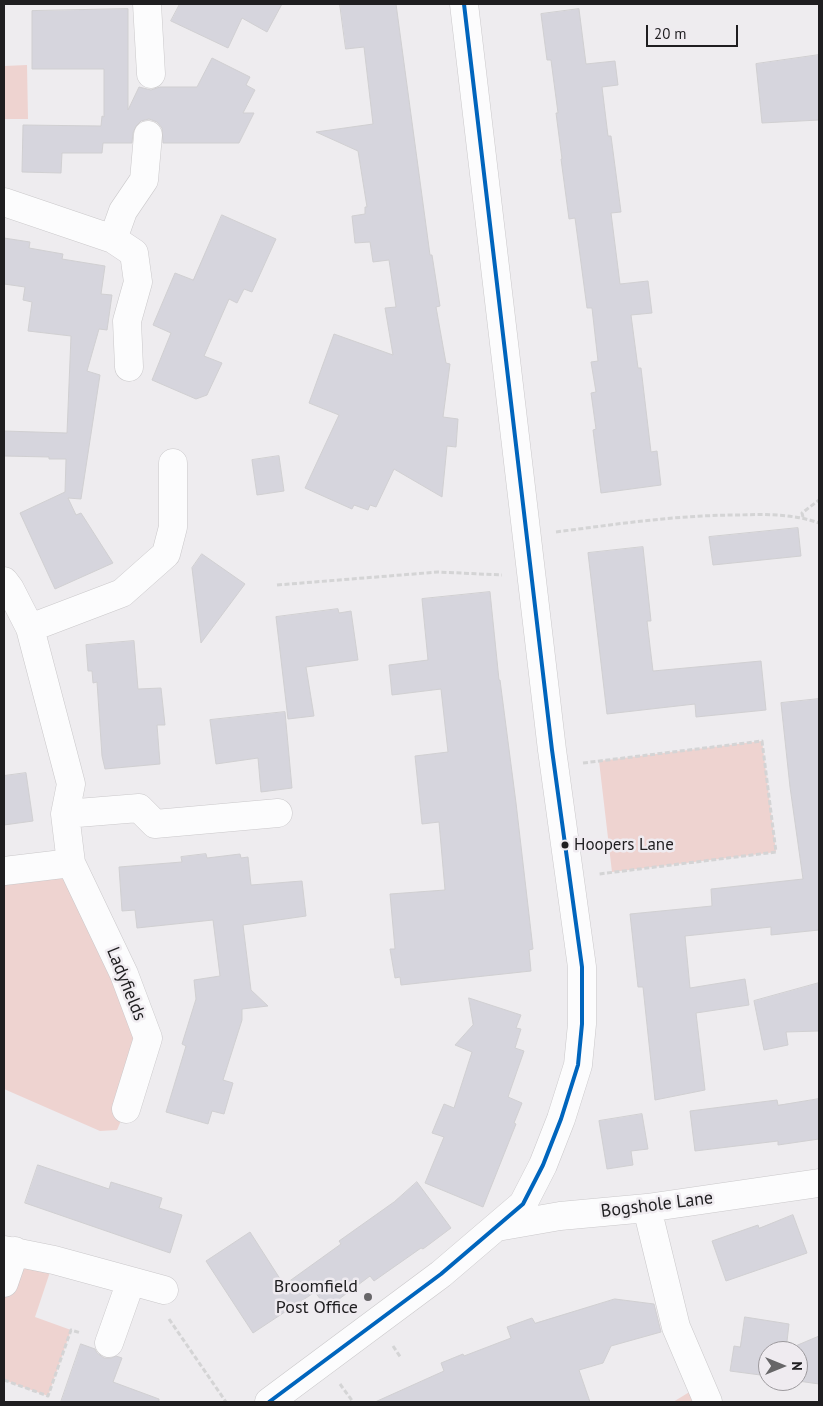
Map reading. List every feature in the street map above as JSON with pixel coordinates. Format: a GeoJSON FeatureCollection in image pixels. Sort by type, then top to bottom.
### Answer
{"type":"FeatureCollection","features":[{"type":"Feature","properties":{"kind":"street"},"geometry":{"type":"LineString","coordinates":[[147,4],[151,74]]}},
{"type":"Feature","properties":{"kind":"street"},"geometry":{"type":"LineString","coordinates":[[286,1398],[441,1274],[523,1204],[543,1165],[561,1119],[578,1065],[582,1024],[582,967],[555,767],[464,4]]}},
{"type":"Feature","properties":{"kind":"street"},"geometry":{"type":"LineString","coordinates":[[113,239],[123,211],[144,180],[148,135]]}},
{"type":"Feature","properties":{"kind":"street"},"geometry":{"type":"LineString","coordinates":[[4,202],[113,239],[134,253],[138,282],[127,321],[129,367]]}},
{"type":"Feature","properties":{"kind":"street"},"geometry":{"type":"LineString","coordinates":[[30,628],[122,593],[166,554],[173,527],[173,463]]}},
{"type":"Feature","properties":{"kind":"street","name":"Ladyfields"},"geometry":{"type":"LineString","coordinates":[[4,581],[30,628],[71,784],[66,814],[71,864],[124,974],[148,1038],[126,1109]]}},
{"type":"Feature","properties":{"kind":"street"},"geometry":{"type":"LineString","coordinates":[[66,814],[139,808],[155,824],[278,813]]}},
{"type":"Feature","properties":{"kind":"street"},"geometry":{"type":"LineString","coordinates":[[4,871],[71,864]]}},
{"type":"Feature","properties":{"kind":"street","name":"Bogshole Lane"},"geometry":{"type":"LineString","coordinates":[[495,1227],[560,1216],[646,1208],[819,1183]]}},
{"type":"Feature","properties":{"kind":"street"},"geometry":{"type":"LineString","coordinates":[[646,1208],[676,1327],[708,1402]]}},
{"type":"Feature","properties":{"kind":"street"},"geometry":{"type":"LineString","coordinates":[[4,1283],[9,1251],[54,1260],[164,1290]]}},
{"type":"Feature","properties":{"kind":"street"},"geometry":{"type":"LineString","coordinates":[[109,1342],[131,1280]]}},
{"type":"Feature","properties":{"kind":"path"},"geometry":{"type":"LineString","coordinates":[[803,517],[802,513],[819,500]]}},
{"type":"Feature","properties":{"kind":"path"},"geometry":{"type":"LineString","coordinates":[[528,536],[638,521],[703,515],[756,514],[803,517],[819,523]]}},
{"type":"Feature","properties":{"kind":"path"},"geometry":{"type":"LineString","coordinates":[[277,585],[438,572],[533,578]]}},
{"type":"Feature","properties":{"kind":"path"},"geometry":{"type":"LineString","coordinates":[[555,767],[762,741],[776,852],[570,878]]}},
{"type":"Feature","properties":{"kind":"path"},"geometry":{"type":"LineString","coordinates":[[164,1290],[164,1311],[226,1402]]}},
{"type":"Feature","properties":{"kind":"path"},"geometry":{"type":"LineString","coordinates":[[4,1380],[48,1396],[71,1330],[109,1342]]}},
{"type":"Feature","properties":{"kind":"shaded area"},"geometry":{"type":"Polygon","coordinates":[[[27,65],[28,119],[4,119],[4,66],[27,65]]]}},
{"type":"Feature","properties":{"kind":"shaded area"},"geometry":{"type":"Polygon","coordinates":[[[762,741],[776,852],[612,872],[599,761],[762,741]]]}},
{"type":"Feature","properties":{"kind":"shaded area"},"geometry":{"type":"Polygon","coordinates":[[[71,863],[148,1038],[126,1109],[117,1130],[100,1131],[4,1089],[4,871],[71,863]]]}},
{"type":"Feature","properties":{"kind":"shaded area"},"geometry":{"type":"Polygon","coordinates":[[[15,1251],[54,1260],[35,1317],[71,1330],[48,1396],[4,1380],[4,1283],[15,1251]]]}},
{"type":"Feature","properties":{"kind":"shaded area"},"geometry":{"type":"Polygon","coordinates":[[[701,1385],[709,1402],[673,1402],[701,1385]]]}},
{"type":"Feature","properties":{"kind":"building"},"geometry":{"type":"Polygon","coordinates":[[[180,4],[282,4],[267,32],[242,18],[228,48],[171,21],[180,4]]]}},
{"type":"Feature","properties":{"kind":"building"},"geometry":{"type":"Polygon","coordinates":[[[340,4],[396,4],[430,255],[432,255],[440,306],[436,307],[446,363],[450,364],[443,417],[458,419],[456,447],[447,446],[442,497],[394,469],[376,507],[370,505],[368,510],[354,505],[352,509],[305,488],[339,415],[309,403],[334,334],[393,355],[385,308],[396,307],[389,260],[373,262],[370,242],[355,243],[352,216],[365,214],[365,207],[367,207],[358,151],[316,132],[373,124],[364,47],[346,49],[340,4]]]}},
{"type":"Feature","properties":{"kind":"building"},"geometry":{"type":"Polygon","coordinates":[[[128,9],[128,110],[139,87],[151,90],[160,87],[197,87],[212,58],[250,77],[246,85],[255,90],[243,113],[254,113],[239,143],[163,143],[162,128],[157,122],[149,119],[141,121],[136,126],[132,143],[103,143],[102,153],[62,153],[61,173],[22,172],[23,125],[101,126],[102,116],[104,117],[104,69],[32,69],[32,11],[128,9]]]}},
{"type":"Feature","properties":{"kind":"building"},"geometry":{"type":"Polygon","coordinates":[[[579,9],[586,64],[615,61],[618,85],[602,87],[608,136],[611,136],[621,212],[611,213],[620,284],[648,281],[652,313],[631,315],[638,368],[641,368],[651,452],[657,451],[661,485],[601,493],[593,430],[596,429],[591,393],[596,392],[591,362],[598,361],[592,308],[587,308],[575,218],[569,219],[551,60],[547,60],[541,14],[579,9]]]}},
{"type":"Feature","properties":{"kind":"building"},"geometry":{"type":"Polygon","coordinates":[[[819,55],[819,120],[762,123],[756,64],[819,55]]]}},
{"type":"Feature","properties":{"kind":"building"},"geometry":{"type":"Polygon","coordinates":[[[222,215],[276,239],[252,292],[244,289],[237,303],[229,299],[204,356],[222,363],[207,395],[196,399],[152,380],[171,333],[153,325],[175,273],[193,280],[222,215]]]}},
{"type":"Feature","properties":{"kind":"building"},"geometry":{"type":"Polygon","coordinates":[[[4,238],[30,242],[29,248],[63,254],[62,259],[105,266],[101,294],[112,295],[107,330],[99,329],[87,371],[100,375],[81,499],[68,498],[76,515],[81,513],[113,563],[55,589],[20,513],[65,492],[66,459],[4,456],[4,431],[67,433],[71,336],[28,331],[32,302],[23,300],[25,287],[4,284],[4,238]]]}},
{"type":"Feature","properties":{"kind":"building"},"geometry":{"type":"Polygon","coordinates":[[[279,456],[284,491],[257,495],[252,460],[279,456]]]}},
{"type":"Feature","properties":{"kind":"building"},"geometry":{"type":"Polygon","coordinates":[[[798,528],[801,556],[713,565],[709,537],[798,528]]]}},
{"type":"Feature","properties":{"kind":"building"},"geometry":{"type":"Polygon","coordinates":[[[643,547],[651,621],[647,621],[653,671],[761,661],[766,710],[696,717],[695,704],[607,714],[588,553],[643,547]]]}},
{"type":"Feature","properties":{"kind":"building"},"geometry":{"type":"Polygon","coordinates":[[[202,554],[245,584],[201,643],[192,568],[202,554]]]}},
{"type":"Feature","properties":{"kind":"building"},"geometry":{"type":"Polygon","coordinates":[[[490,592],[499,680],[533,949],[529,950],[531,971],[401,985],[400,977],[395,978],[390,949],[395,949],[390,894],[445,890],[439,822],[422,824],[415,756],[448,752],[441,689],[392,695],[389,665],[428,660],[422,599],[490,592]]]}},
{"type":"Feature","properties":{"kind":"building"},"geometry":{"type":"Polygon","coordinates":[[[338,609],[339,613],[351,611],[358,660],[306,667],[314,716],[288,719],[276,617],[338,609]]]}},
{"type":"Feature","properties":{"kind":"building"},"geometry":{"type":"Polygon","coordinates":[[[134,641],[138,689],[161,688],[165,725],[157,725],[160,764],[105,769],[102,756],[97,682],[93,683],[92,671],[88,671],[86,645],[134,641]]]}},
{"type":"Feature","properties":{"kind":"building"},"geometry":{"type":"Polygon","coordinates":[[[819,699],[819,930],[771,935],[771,927],[685,936],[690,988],[745,979],[749,1005],[696,1013],[705,1090],[655,1100],[643,987],[638,987],[630,914],[712,906],[711,889],[803,879],[781,703],[819,699]]]}},
{"type":"Feature","properties":{"kind":"building"},"geometry":{"type":"Polygon","coordinates":[[[285,712],[292,788],[261,792],[258,758],[216,764],[210,720],[285,712]]]}},
{"type":"Feature","properties":{"kind":"building"},"geometry":{"type":"Polygon","coordinates":[[[26,773],[33,821],[4,825],[4,776],[26,773]]]}},
{"type":"Feature","properties":{"kind":"building"},"geometry":{"type":"Polygon","coordinates":[[[206,854],[207,858],[240,854],[241,858],[248,857],[251,885],[302,881],[306,916],[243,925],[251,990],[268,1006],[242,1009],[242,1020],[223,1080],[233,1083],[224,1114],[212,1111],[208,1124],[166,1112],[186,1046],[182,1044],[196,999],[194,980],[220,976],[213,920],[137,928],[135,910],[122,911],[119,867],[182,862],[181,857],[206,854]]]}},
{"type":"Feature","properties":{"kind":"building"},"geometry":{"type":"Polygon","coordinates":[[[819,983],[819,1031],[786,1032],[788,1045],[764,1050],[754,1001],[819,983]]]}},
{"type":"Feature","properties":{"kind":"building"},"geometry":{"type":"Polygon","coordinates":[[[469,998],[521,1015],[516,1028],[521,1029],[515,1048],[524,1051],[508,1097],[522,1103],[514,1123],[516,1124],[483,1207],[425,1183],[444,1137],[432,1133],[444,1104],[454,1108],[472,1052],[455,1045],[473,1025],[469,998]]]}},
{"type":"Feature","properties":{"kind":"building"},"geometry":{"type":"Polygon","coordinates":[[[819,1099],[819,1139],[778,1145],[778,1141],[695,1151],[690,1111],[777,1100],[778,1105],[819,1099]]]}},
{"type":"Feature","properties":{"kind":"building"},"geometry":{"type":"Polygon","coordinates":[[[642,1114],[648,1149],[631,1151],[633,1165],[607,1169],[599,1121],[642,1114]]]}},
{"type":"Feature","properties":{"kind":"building"},"geometry":{"type":"Polygon","coordinates":[[[38,1165],[109,1189],[111,1182],[162,1198],[159,1208],[182,1215],[170,1253],[25,1203],[38,1165]]]}},
{"type":"Feature","properties":{"kind":"building"},"geometry":{"type":"Polygon","coordinates":[[[417,1182],[451,1228],[374,1281],[370,1276],[327,1308],[315,1292],[253,1333],[206,1261],[250,1232],[284,1285],[341,1244],[339,1241],[394,1202],[417,1182]]]}},
{"type":"Feature","properties":{"kind":"building"},"geometry":{"type":"Polygon","coordinates":[[[793,1215],[807,1253],[726,1281],[712,1241],[758,1225],[759,1228],[793,1215]]]}},
{"type":"Feature","properties":{"kind":"building"},"geometry":{"type":"Polygon","coordinates":[[[615,1299],[654,1304],[661,1332],[611,1346],[603,1363],[579,1370],[590,1402],[375,1402],[444,1371],[441,1363],[511,1338],[507,1327],[532,1318],[535,1323],[615,1299]]]}},
{"type":"Feature","properties":{"kind":"building"},"geometry":{"type":"Polygon","coordinates":[[[745,1317],[789,1324],[787,1341],[758,1341],[758,1375],[730,1371],[734,1346],[740,1347],[745,1317]]]}},
{"type":"Feature","properties":{"kind":"building"},"geometry":{"type":"Polygon","coordinates":[[[819,1336],[819,1384],[808,1382],[807,1341],[819,1336]]]}},
{"type":"Feature","properties":{"kind":"building"},"geometry":{"type":"Polygon","coordinates":[[[81,1344],[95,1349],[104,1358],[116,1356],[122,1358],[113,1382],[159,1399],[159,1402],[61,1402],[81,1344]]]}},
{"type":"Feature","properties":{"kind":"transit line"},"geometry":{"type":"LineString","coordinates":[[269,1402],[441,1274],[523,1204],[543,1165],[561,1119],[578,1065],[582,1024],[582,967],[552,750],[464,4]]}},
{"type":"Feature","properties":{"kind":"place","name":"Hoopers Lane"},"geometry":{"type":"Point","coordinates":[565,845]}},
{"type":"Feature","properties":{"kind":"place","name":"Broomfield Post Office"},"geometry":{"type":"Point","coordinates":[368,1297]}}]}
